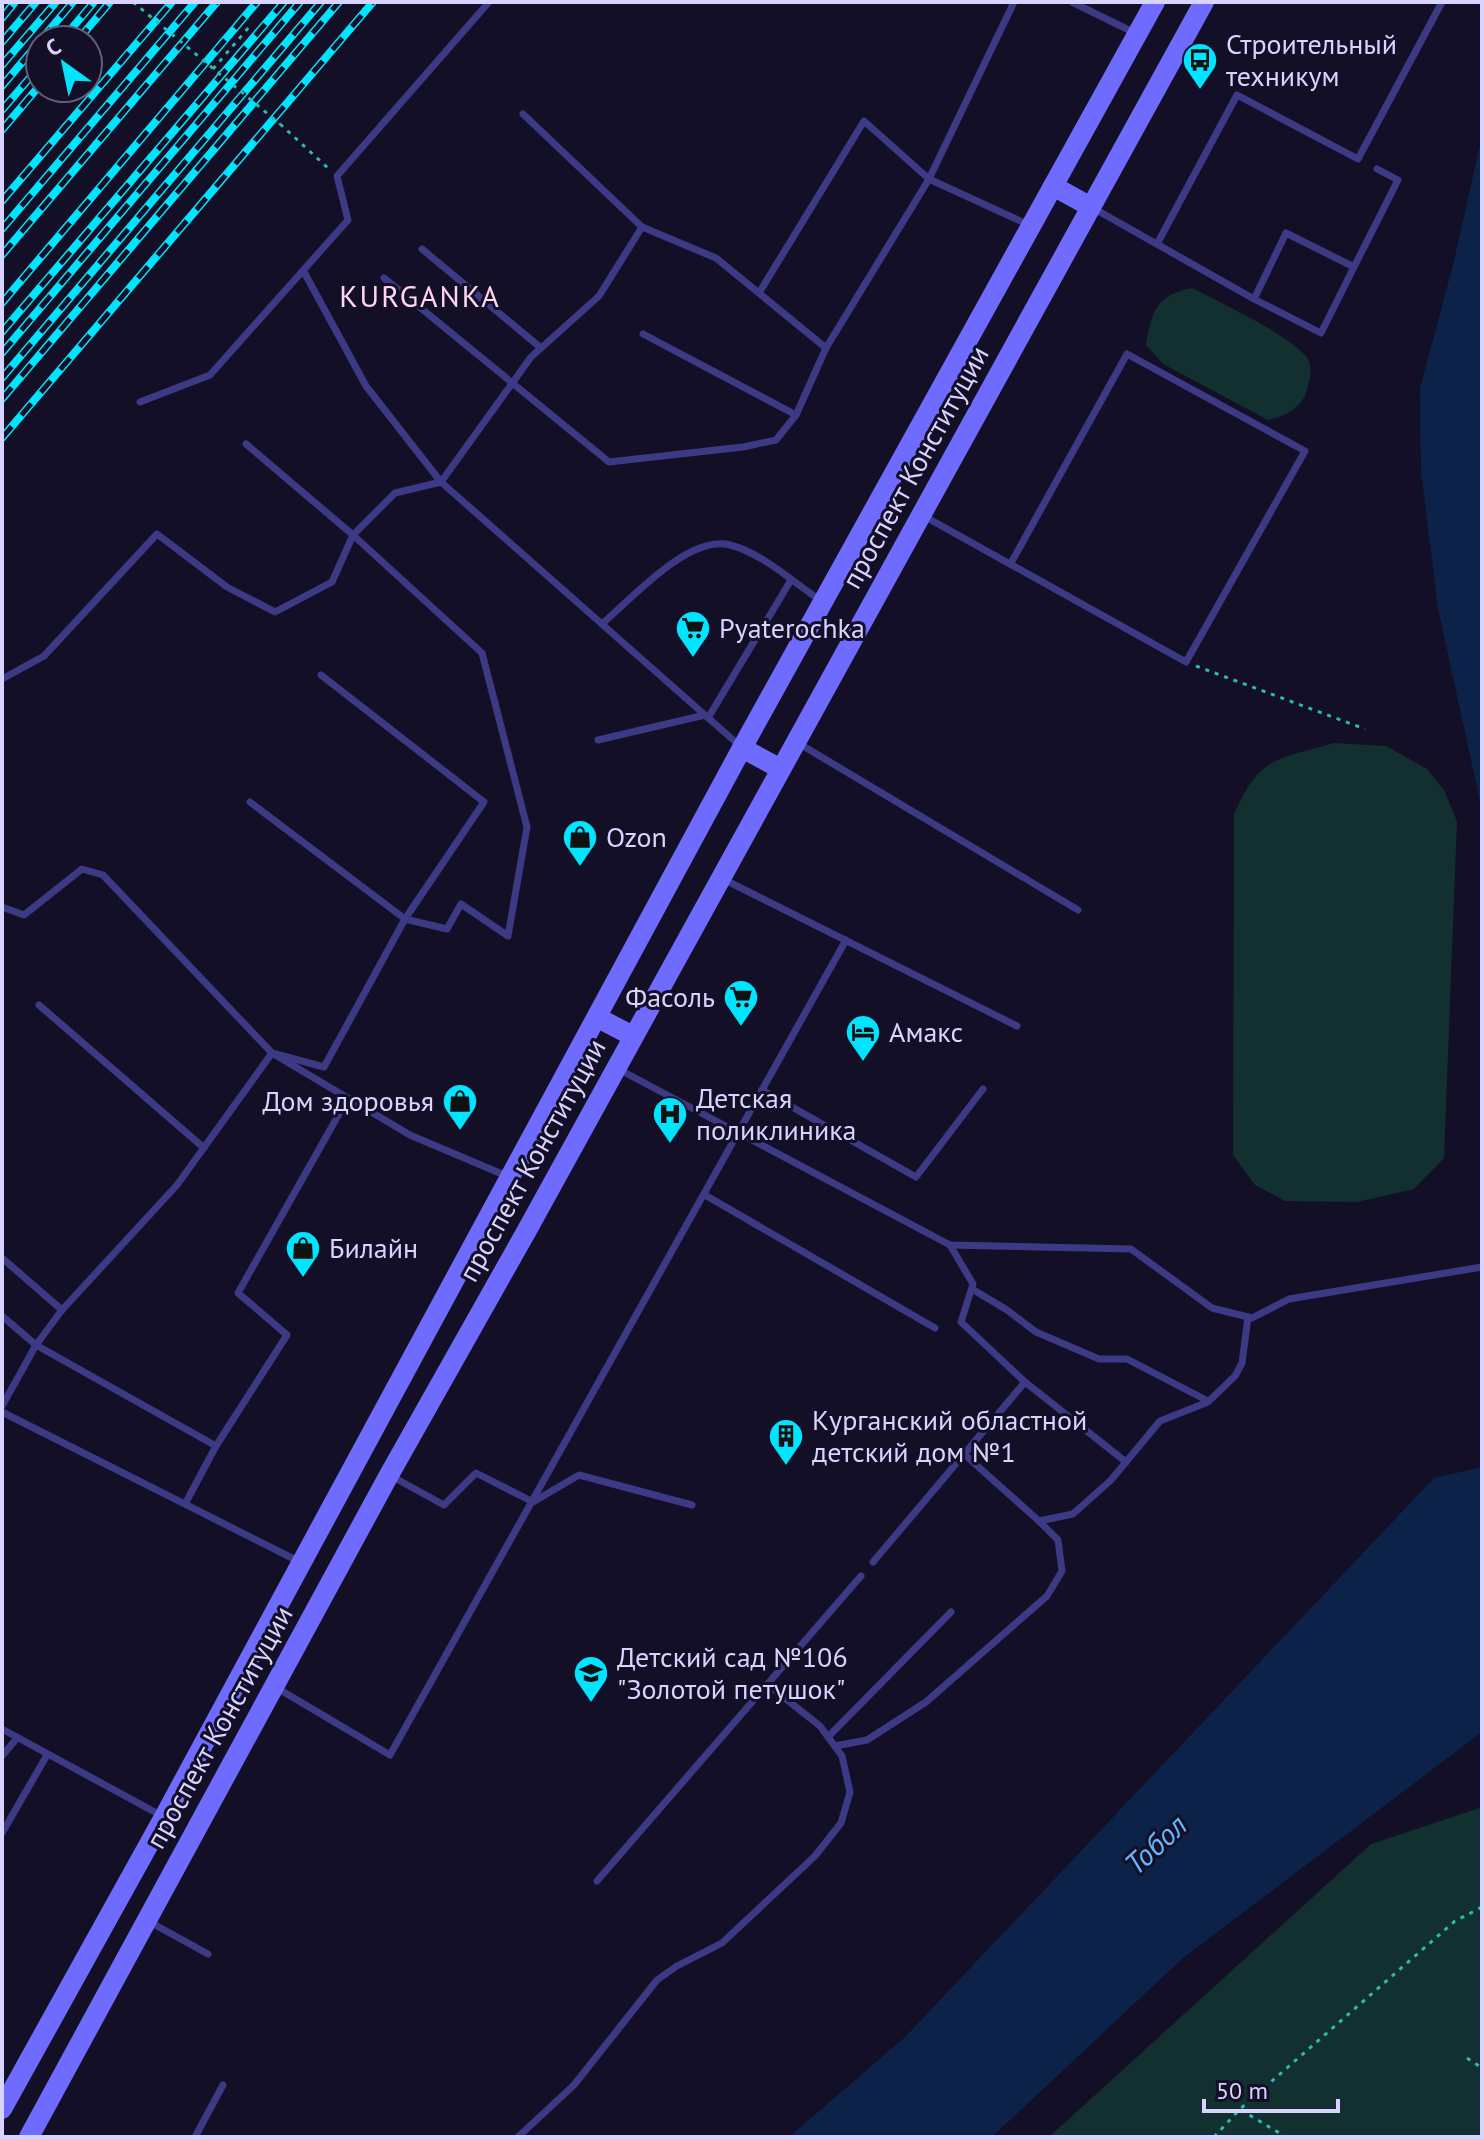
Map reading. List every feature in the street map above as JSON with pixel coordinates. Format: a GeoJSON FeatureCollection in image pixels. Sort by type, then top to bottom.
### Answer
{"type":"FeatureCollection","features":[{"type":"Feature","properties":{"kind":"main road","name":"проспект Конституции"},"geometry":{"type":"LineString","coordinates":[[2,2109],[164,1817],[742,748],[1155,2]]}},
{"type":"Feature","properties":{"kind":"main road","name":"проспект Конституции"},"geometry":{"type":"LineString","coordinates":[[29,2137],[389,1475],[1204,2]]}},
{"type":"Feature","properties":{"kind":"main road"},"geometry":{"type":"LineString","coordinates":[[1053,186],[1091,207]]}},
{"type":"Feature","properties":{"kind":"main road"},"geometry":{"type":"LineString","coordinates":[[742,748],[781,769]]}},
{"type":"Feature","properties":{"kind":"main road"},"geometry":{"type":"LineString","coordinates":[[598,1018],[633,1036]]}},
{"type":"Feature","properties":{"kind":"main road"},"geometry":{"type":"LineString","coordinates":[[359,1458],[389,1475]]}},
{"type":"Feature","properties":{"kind":"main road"},"geometry":{"type":"LineString","coordinates":[[164,1817],[193,1834]]}},
{"type":"Feature","properties":{"kind":"lane"},"geometry":{"type":"LineString","coordinates":[[140,402],[210,375],[304,272],[348,220],[337,176],[489,2]]}},
{"type":"Feature","properties":{"kind":"lane"},"geometry":{"type":"LineString","coordinates":[[384,278],[609,462],[743,447],[776,440],[796,415],[826,348],[929,179],[1014,2]]}},
{"type":"Feature","properties":{"kind":"lane"},"geometry":{"type":"LineString","coordinates":[[1072,2],[1137,33]]}},
{"type":"Feature","properties":{"kind":"lane"},"geometry":{"type":"LineString","coordinates":[[1157,244],[1237,95],[1358,159],[1439,3]]}},
{"type":"Feature","properties":{"kind":"lane"},"geometry":{"type":"LineString","coordinates":[[523,114],[642,227],[716,258],[826,348]]}},
{"type":"Feature","properties":{"kind":"lane"},"geometry":{"type":"LineString","coordinates":[[759,293],[864,121],[929,179],[1031,226]]}},
{"type":"Feature","properties":{"kind":"lane"},"geometry":{"type":"LineString","coordinates":[[1091,207],[1321,333],[1398,180],[1377,169]]}},
{"type":"Feature","properties":{"kind":"lane"},"geometry":{"type":"LineString","coordinates":[[2,679],[44,656],[157,534],[227,587],[275,612],[332,582],[353,535],[395,493],[441,482],[531,357],[599,296],[642,227]]}},
{"type":"Feature","properties":{"kind":"lane"},"geometry":{"type":"LineString","coordinates":[[1254,299],[1286,233],[1354,267]]}},
{"type":"Feature","properties":{"kind":"lane"},"geometry":{"type":"LineString","coordinates":[[422,249],[541,348]]}},
{"type":"Feature","properties":{"kind":"lane"},"geometry":{"type":"LineString","coordinates":[[304,272],[366,386],[441,482],[742,748]]}},
{"type":"Feature","properties":{"kind":"lane"},"geometry":{"type":"LineString","coordinates":[[643,334],[796,415]]}},
{"type":"Feature","properties":{"kind":"lane"},"geometry":{"type":"LineString","coordinates":[[920,514],[1186,662],[1305,451],[1127,354],[1011,563]]}},
{"type":"Feature","properties":{"kind":"lane"},"geometry":{"type":"LineString","coordinates":[[246,444],[353,535],[482,653],[527,827],[508,936],[461,904],[447,929],[405,919],[250,802]]}},
{"type":"Feature","properties":{"kind":"lane"},"geometry":{"type":"LineString","coordinates":[[602,624],[671,564],[703,545],[729,544],[755,556],[822,602]]}},
{"type":"Feature","properties":{"kind":"lane"},"geometry":{"type":"LineString","coordinates":[[598,740],[707,717],[791,580]]}},
{"type":"Feature","properties":{"kind":"lane"},"geometry":{"type":"LineString","coordinates":[[272,1053],[324,1067],[405,919],[484,802],[321,675]]}},
{"type":"Feature","properties":{"kind":"lane"},"geometry":{"type":"LineString","coordinates":[[796,742],[1078,910]]}},
{"type":"Feature","properties":{"kind":"lane"},"geometry":{"type":"LineString","coordinates":[[2,907],[24,915],[82,869],[103,875],[272,1053],[410,1135],[511,1178]]}},
{"type":"Feature","properties":{"kind":"lane"},"geometry":{"type":"LineString","coordinates":[[721,878],[1017,1026]]}},
{"type":"Feature","properties":{"kind":"lane"},"geometry":{"type":"LineString","coordinates":[[274,1686],[390,1755],[846,940]]}},
{"type":"Feature","properties":{"kind":"lane"},"geometry":{"type":"LineString","coordinates":[[39,1005],[204,1148]]}},
{"type":"Feature","properties":{"kind":"lane"},"geometry":{"type":"LineString","coordinates":[[272,1053],[177,1185],[62,1310],[36,1345],[2,1409],[302,1563]]}},
{"type":"Feature","properties":{"kind":"lane"},"geometry":{"type":"LineString","coordinates":[[615,1067],[950,1245],[1131,1249],[1212,1308],[1252,1318],[1289,1299],[1482,1267]]}},
{"type":"Feature","properties":{"kind":"lane"},"geometry":{"type":"LineString","coordinates":[[762,1090],[916,1177],[983,1089]]}},
{"type":"Feature","properties":{"kind":"lane"},"geometry":{"type":"LineString","coordinates":[[185,1504],[216,1446],[287,1335],[238,1293],[348,1098]]}},
{"type":"Feature","properties":{"kind":"lane"},"geometry":{"type":"LineString","coordinates":[[705,1195],[935,1328]]}},
{"type":"Feature","properties":{"kind":"lane"},"geometry":{"type":"LineString","coordinates":[[950,1245],[973,1284],[961,1322],[1025,1382],[1126,1462]]}},
{"type":"Feature","properties":{"kind":"lane"},"geometry":{"type":"LineString","coordinates":[[2,1258],[62,1310]]}},
{"type":"Feature","properties":{"kind":"lane"},"geometry":{"type":"LineString","coordinates":[[972,1289],[1036,1332],[1099,1359],[1127,1359],[1208,1402]]}},
{"type":"Feature","properties":{"kind":"lane"},"geometry":{"type":"LineString","coordinates":[[2,1316],[36,1345],[216,1446]]}},
{"type":"Feature","properties":{"kind":"lane"},"geometry":{"type":"LineString","coordinates":[[1039,1521],[1073,1514],[1111,1480],[1160,1421],[1208,1402],[1235,1376],[1242,1363],[1248,1317]]}},
{"type":"Feature","properties":{"kind":"lane"},"geometry":{"type":"LineString","coordinates":[[873,1562],[1025,1382]]}},
{"type":"Feature","properties":{"kind":"lane"},"geometry":{"type":"LineString","coordinates":[[835,1746],[867,1740],[926,1702],[1047,1596],[1062,1571],[1058,1540],[964,1454]]}},
{"type":"Feature","properties":{"kind":"lane"},"geometry":{"type":"LineString","coordinates":[[389,1475],[444,1505],[476,1473],[533,1502]]}},
{"type":"Feature","properties":{"kind":"lane"},"geometry":{"type":"LineString","coordinates":[[533,1502],[579,1475],[692,1505]]}},
{"type":"Feature","properties":{"kind":"lane"},"geometry":{"type":"LineString","coordinates":[[597,1881],[861,1576]]}},
{"type":"Feature","properties":{"kind":"lane"},"geometry":{"type":"LineString","coordinates":[[828,1737],[951,1612]]}},
{"type":"Feature","properties":{"kind":"lane"},"geometry":{"type":"LineString","coordinates":[[518,2137],[574,2085],[657,1980],[722,1943],[815,1856],[841,1823],[850,1792],[842,1756],[820,1726],[767,1684]]}},
{"type":"Feature","properties":{"kind":"lane"},"geometry":{"type":"LineString","coordinates":[[2,1729],[164,1817]]}},
{"type":"Feature","properties":{"kind":"lane"},"geometry":{"type":"LineString","coordinates":[[2,1756],[17,1738]]}},
{"type":"Feature","properties":{"kind":"lane"},"geometry":{"type":"LineString","coordinates":[[2,1833],[47,1755]]}},
{"type":"Feature","properties":{"kind":"lane"},"geometry":{"type":"LineString","coordinates":[[146,1920],[208,1954]]}},
{"type":"Feature","properties":{"kind":"lane"},"geometry":{"type":"LineString","coordinates":[[195,2137],[223,2085]]}},
{"type":"Feature","properties":{"kind":"path"},"geometry":{"type":"LineString","coordinates":[[133,2],[337,176]]}},
{"type":"Feature","properties":{"kind":"path"},"geometry":{"type":"LineString","coordinates":[[213,69],[250,26]]}},
{"type":"Feature","properties":{"kind":"path"},"geometry":{"type":"LineString","coordinates":[[1186,662],[1365,729]]}},
{"type":"Feature","properties":{"kind":"path"},"geometry":{"type":"LineString","coordinates":[[1214,2137],[1240,2109],[1455,1921],[1482,1907]]}},
{"type":"Feature","properties":{"kind":"path"},"geometry":{"type":"LineString","coordinates":[[1467,2058],[1482,2068]]}},
{"type":"Feature","properties":{"kind":"path"},"geometry":{"type":"LineString","coordinates":[[1240,2109],[1286,2137]]}},
{"type":"Feature","properties":{"kind":"green space"},"geometry":{"type":"Polygon","coordinates":[[[1192,288],[1256,321],[1302,352],[1309,361],[1310,377],[1306,394],[1294,409],[1268,420],[1163,364],[1146,345],[1158,306],[1170,295],[1192,288]]]}},
{"type":"Feature","properties":{"kind":"green space"},"geometry":{"type":"Polygon","coordinates":[[[1334,743],[1386,746],[1427,769],[1444,790],[1457,821],[1444,1158],[1414,1189],[1357,1202],[1285,1201],[1255,1185],[1233,1155],[1234,814],[1243,795],[1262,770],[1284,757],[1334,743]]]}},
{"type":"Feature","properties":{"kind":"green space"},"geometry":{"type":"Polygon","coordinates":[[[1482,1807],[1482,2137],[1049,2137],[1371,1844],[1482,1807]]]}},
{"type":"Feature","properties":{"kind":"water"},"geometry":{"type":"Polygon","coordinates":[[[1482,136],[1482,811],[1438,608],[1421,472],[1420,388],[1453,265],[1482,136]]]}},
{"type":"Feature","properties":{"kind":"water","name":"Тобол"},"geometry":{"type":"Polygon","coordinates":[[[1482,1467],[1482,1732],[1183,1958],[992,2137],[789,2137],[905,2037],[1434,1478],[1482,1467]]]}},
{"type":"Feature","properties":{"kind":"railway"},"geometry":{"type":"LineString","coordinates":[[2,18],[15,2]]}},
{"type":"Feature","properties":{"kind":"railway"},"geometry":{"type":"LineString","coordinates":[[2,42],[36,2]]}},
{"type":"Feature","properties":{"kind":"railway"},"geometry":{"type":"LineString","coordinates":[[2,65],[56,2]]}},
{"type":"Feature","properties":{"kind":"railway"},"geometry":{"type":"LineString","coordinates":[[54,24],[73,2]]}},
{"type":"Feature","properties":{"kind":"railway"},"geometry":{"type":"LineString","coordinates":[[75,24],[94,2]]}},
{"type":"Feature","properties":{"kind":"railway"},"geometry":{"type":"LineString","coordinates":[[91,24],[110,2]]}},
{"type":"Feature","properties":{"kind":"railway"},"geometry":{"type":"LineString","coordinates":[[2,201],[172,2]]}},
{"type":"Feature","properties":{"kind":"railway"},"geometry":{"type":"LineString","coordinates":[[2,229],[195,2]]}},
{"type":"Feature","properties":{"kind":"railway"},"geometry":{"type":"LineString","coordinates":[[2,255],[217,2]]}},
{"type":"Feature","properties":{"kind":"railway"},"geometry":{"type":"LineString","coordinates":[[2,303],[257,2]]}},
{"type":"Feature","properties":{"kind":"railway"},"geometry":{"type":"LineString","coordinates":[[2,332],[284,2]]}},
{"type":"Feature","properties":{"kind":"railway"},"geometry":{"type":"LineString","coordinates":[[2,353],[300,2]]}},
{"type":"Feature","properties":{"kind":"railway"},"geometry":{"type":"LineString","coordinates":[[2,378],[321,2]]}},
{"type":"Feature","properties":{"kind":"railway"},"geometry":{"type":"LineString","coordinates":[[2,399],[339,2]]}},
{"type":"Feature","properties":{"kind":"railway"},"geometry":{"type":"LineString","coordinates":[[2,438],[373,2]]}},
{"type":"Feature","properties":{"kind":"railway"},"geometry":{"type":"LineString","coordinates":[[2,86],[24,60]]}},
{"type":"Feature","properties":{"kind":"railway"},"geometry":{"type":"LineString","coordinates":[[2,110],[24,85]]}},
{"type":"Feature","properties":{"kind":"railway"},"geometry":{"type":"LineString","coordinates":[[2,130],[24,104]]}},
{"type":"Feature","properties":{"kind":"place","name":"Строительный техникум"},"geometry":{"type":"Point","coordinates":[1200,91]}},
{"type":"Feature","properties":{"kind":"place","name":"Pyaterochka"},"geometry":{"type":"Point","coordinates":[693,659]}},
{"type":"Feature","properties":{"kind":"place","name":"Ozon"},"geometry":{"type":"Point","coordinates":[580,868]}},
{"type":"Feature","properties":{"kind":"place","name":"Фасоль"},"geometry":{"type":"Point","coordinates":[741,1028]}},
{"type":"Feature","properties":{"kind":"place","name":"Амакс"},"geometry":{"type":"Point","coordinates":[863,1063]}},
{"type":"Feature","properties":{"kind":"place","name":"Дом здоровья"},"geometry":{"type":"Point","coordinates":[460,1132]}},
{"type":"Feature","properties":{"kind":"place","name":"Детская поликлиника"},"geometry":{"type":"Point","coordinates":[670,1145]}},
{"type":"Feature","properties":{"kind":"place","name":"Билайн"},"geometry":{"type":"Point","coordinates":[303,1279]}},
{"type":"Feature","properties":{"kind":"place","name":"Курганский областной детский дом №1"},"geometry":{"type":"Point","coordinates":[786,1467]}},
{"type":"Feature","properties":{"kind":"place","name":"Детский сад №106 \"Золотой петушок\""},"geometry":{"type":"Point","coordinates":[591,1704]}},
{"type":"Feature","properties":{"kind":"district","name":"KURGANKA"},"geometry":{"type":"Point","coordinates":[420,297]}}]}
